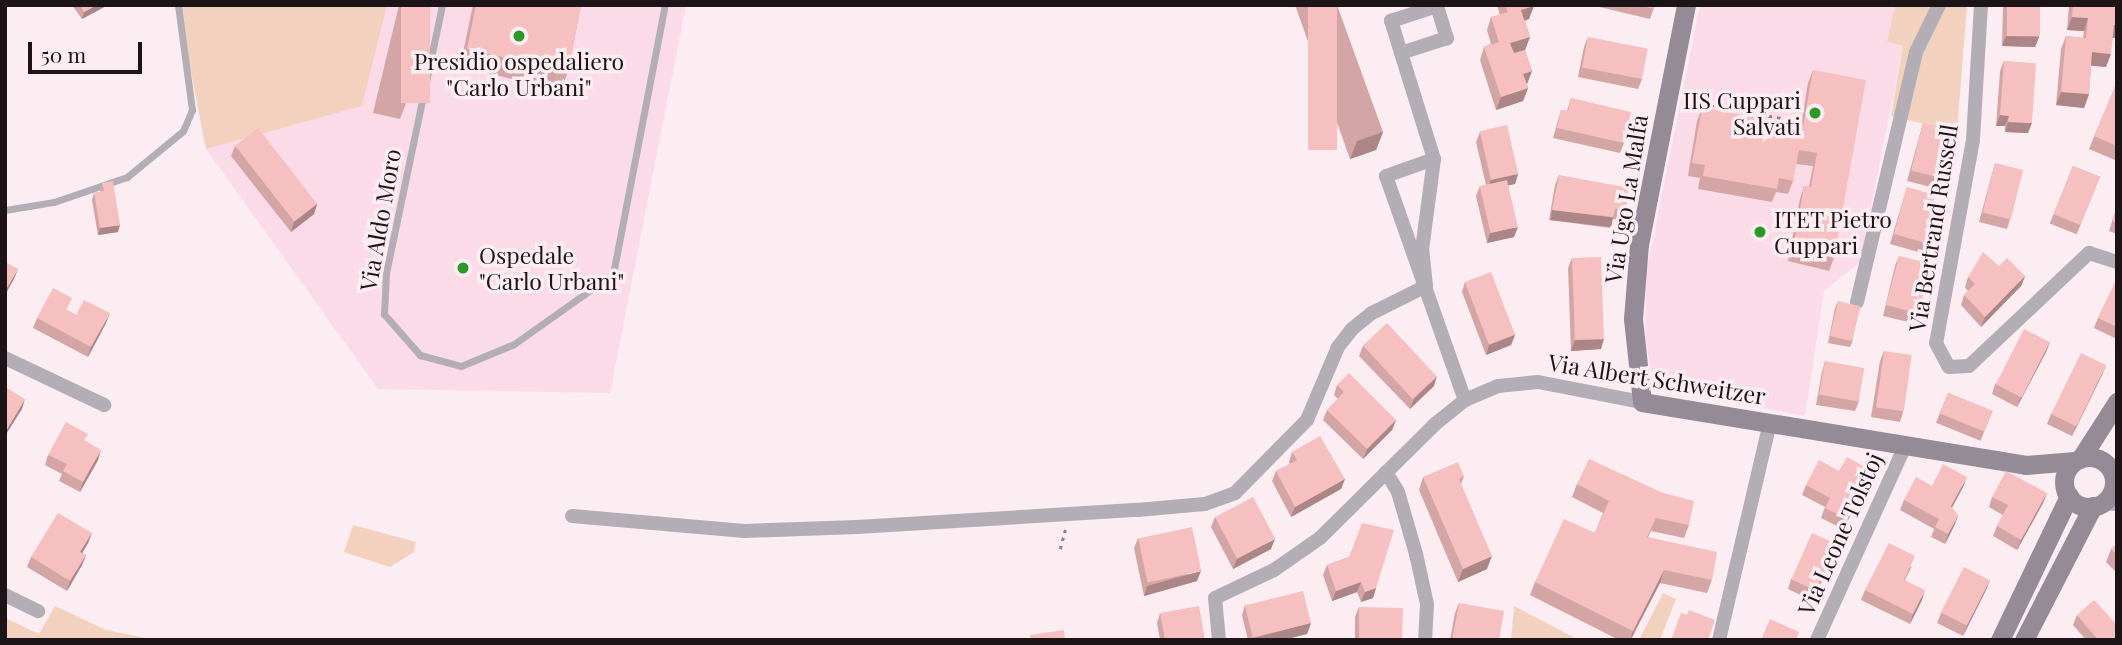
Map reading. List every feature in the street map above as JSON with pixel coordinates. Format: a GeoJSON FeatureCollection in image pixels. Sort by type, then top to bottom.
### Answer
{"type":"FeatureCollection","features":[{"type":"Feature","properties":{"kind":"street","name":"Via Ugo La Malfa"},"geometry":{"type":"LineString","coordinates":[[1642,402],[1633,320],[1639,244],[1686,5]]}},
{"type":"Feature","properties":{"kind":"street"},"geometry":{"type":"LineString","coordinates":[[1857,302],[1916,52],[1939,5]]}},
{"type":"Feature","properties":{"kind":"street","name":"Via Bertrand Russell"},"geometry":{"type":"LineString","coordinates":[[1981,5],[1973,140],[1936,343],[1949,367],[1969,366],[2089,253],[2117,262]]}},
{"type":"Feature","properties":{"kind":"street"},"geometry":{"type":"LineString","coordinates":[[1401,52],[1434,159],[1422,250],[1426,286]]}},
{"type":"Feature","properties":{"kind":"street"},"geometry":{"type":"LineString","coordinates":[[1434,159],[1386,176],[1465,400]]}},
{"type":"Feature","properties":{"kind":"street"},"geometry":{"type":"LineString","coordinates":[[572,516],[744,531],[1205,503],[1235,493],[1307,420],[1338,347],[1352,329],[1371,313],[1426,286]]}},
{"type":"Feature","properties":{"kind":"street"},"geometry":{"type":"LineString","coordinates":[[5,358],[104,405]]}},
{"type":"Feature","properties":{"kind":"street","name":"Via Albert Schweitzer"},"geometry":{"type":"LineString","coordinates":[[1219,640],[1216,598],[1274,570],[1320,538],[1386,472],[1465,400],[1498,386],[1538,382],[1904,448],[2036,466],[2078,460]]}},
{"type":"Feature","properties":{"kind":"street"},"geometry":{"type":"LineString","coordinates":[[2000,640],[2067,492],[2065,474],[2078,460],[2117,402]]}},
{"type":"Feature","properties":{"kind":"street"},"geometry":{"type":"LineString","coordinates":[[1719,640],[1770,422]]}},
{"type":"Feature","properties":{"kind":"street","name":"Via Leone Tolstoj"},"geometry":{"type":"LineString","coordinates":[[1817,640],[1904,448]]}},
{"type":"Feature","properties":{"kind":"street"},"geometry":{"type":"LineString","coordinates":[[2024,640],[2114,485],[2113,466],[2099,459],[2078,460]]}},
{"type":"Feature","properties":{"kind":"street","name":"Via Albert Schweitzer"},"geometry":{"type":"LineString","coordinates":[[2036,466],[2058,479],[2067,492]]}},
{"type":"Feature","properties":{"kind":"street"},"geometry":{"type":"LineString","coordinates":[[1386,472],[1398,492],[1416,554],[1427,604],[1425,640]]}},
{"type":"Feature","properties":{"kind":"street"},"geometry":{"type":"LineString","coordinates":[[2067,492],[2080,505],[2104,504]]}},
{"type":"Feature","properties":{"kind":"street"},"geometry":{"type":"LineString","coordinates":[[5,595],[38,611]]}},
{"type":"Feature","properties":{"kind":"lane"},"geometry":{"type":"LineString","coordinates":[[5,210],[54,202],[127,177],[183,131],[192,110],[178,5]]}},
{"type":"Feature","properties":{"kind":"lane","name":"Via Aldo Moro"},"geometry":{"type":"LineString","coordinates":[[442,5],[386,274],[384,314],[404,341],[420,355],[461,366],[483,360],[613,274],[665,5]]}},
{"type":"Feature","properties":{"kind":"path"},"geometry":{"type":"LineString","coordinates":[[1668,98],[1793,120]]}},
{"type":"Feature","properties":{"kind":"path"},"geometry":{"type":"LineString","coordinates":[[1060,549],[1069,513]]}},
{"type":"Feature","properties":{"kind":"shaded area","name":"Ospedale \"Carlo Urbani\""},"geometry":{"type":"Polygon","coordinates":[[[178,5],[686,5],[610,393],[378,389],[206,149],[178,5]]]}},
{"type":"Feature","properties":{"kind":"shaded area"},"geometry":{"type":"Polygon","coordinates":[[[178,5],[387,5],[362,106],[206,149],[178,5]]]}},
{"type":"Feature","properties":{"kind":"shaded area","name":"ITET Pietro Cuppari"},"geometry":{"type":"Polygon","coordinates":[[[1700,5],[1895,5],[1888,42],[1903,46],[1860,262],[1824,291],[1805,416],[1654,387],[1645,336],[1646,274],[1700,5]]]}},
{"type":"Feature","properties":{"kind":"shaded area"},"geometry":{"type":"Polygon","coordinates":[[[1895,5],[1967,5],[1957,132],[1891,116],[1903,46],[1887,42],[1895,5]]]}},
{"type":"Feature","properties":{"kind":"shaded area"},"geometry":{"type":"Polygon","coordinates":[[[353,525],[416,542],[414,552],[390,567],[344,552],[353,525]]]}},
{"type":"Feature","properties":{"kind":"shaded area"},"geometry":{"type":"Polygon","coordinates":[[[1663,593],[1676,599],[1660,640],[1639,640],[1663,593]]]}},
{"type":"Feature","properties":{"kind":"shaded area"},"geometry":{"type":"Polygon","coordinates":[[[55,606],[106,630],[156,640],[5,640],[5,618],[39,634],[55,606]]]}},
{"type":"Feature","properties":{"kind":"shaded area"},"geometry":{"type":"Polygon","coordinates":[[[1514,606],[1579,640],[1511,640],[1514,606]]]}},
{"type":"Feature","properties":{"kind":"building"},"geometry":{"type":"Polygon","coordinates":[[[80,5],[97,5],[84,12],[80,5]]]}},
{"type":"Feature","properties":{"kind":"building"},"geometry":{"type":"Polygon","coordinates":[[[401,5],[430,5],[430,103],[401,103],[401,5]]]}},
{"type":"Feature","properties":{"kind":"building","name":"Presidio ospedaliero \"Carlo Urbani\""},"geometry":{"type":"Polygon","coordinates":[[[476,5],[581,5],[568,72],[467,49],[476,5]]]}},
{"type":"Feature","properties":{"kind":"building"},"geometry":{"type":"Polygon","coordinates":[[[1308,5],[1337,5],[1337,150],[1308,150],[1308,5]]]}},
{"type":"Feature","properties":{"kind":"building"},"geometry":{"type":"Polygon","coordinates":[[[1505,5],[1534,6],[1521,10],[1530,37],[1510,43],[1514,53],[1525,50],[1532,71],[1523,74],[1528,88],[1501,97],[1484,47],[1499,42],[1491,17],[1508,12],[1505,5]]]}},
{"type":"Feature","properties":{"kind":"building"},"geometry":{"type":"Polygon","coordinates":[[[1638,5],[1655,5],[1654,9],[1638,5]]]}},
{"type":"Feature","properties":{"kind":"building"},"geometry":{"type":"Polygon","coordinates":[[[2007,5],[2040,5],[2040,36],[2007,36],[2007,5]]]}},
{"type":"Feature","properties":{"kind":"building"},"geometry":{"type":"Polygon","coordinates":[[[2073,5],[2117,5],[2117,25],[2114,25],[2111,54],[2092,52],[2089,94],[2061,92],[2066,36],[2086,38],[2088,18],[2072,17],[2073,5]]]}},
{"type":"Feature","properties":{"kind":"building"},"geometry":{"type":"Polygon","coordinates":[[[1588,37],[1648,49],[1642,79],[1582,67],[1588,37]]]}},
{"type":"Feature","properties":{"kind":"building"},"geometry":{"type":"Polygon","coordinates":[[[2004,61],[2036,63],[2032,123],[2008,122],[2009,116],[2000,115],[2004,61]]]}},
{"type":"Feature","properties":{"kind":"building"},"geometry":{"type":"Polygon","coordinates":[[[1813,70],[1866,80],[1834,258],[1793,248],[1804,186],[1811,187],[1817,153],[1799,150],[1793,181],[1779,178],[1777,189],[1703,176],[1705,165],[1692,163],[1702,108],[1803,126],[1813,70]]]}},
{"type":"Feature","properties":{"kind":"building"},"geometry":{"type":"Polygon","coordinates":[[[2117,82],[2117,146],[2094,136],[2117,82]]]}},
{"type":"Feature","properties":{"kind":"building"},"geometry":{"type":"Polygon","coordinates":[[[1571,98],[1631,112],[1624,143],[1557,128],[1561,110],[1568,111],[1571,98]]]}},
{"type":"Feature","properties":{"kind":"building"},"geometry":{"type":"Polygon","coordinates":[[[1923,123],[1955,131],[1943,179],[1911,171],[1923,123]]]}},
{"type":"Feature","properties":{"kind":"building"},"geometry":{"type":"Polygon","coordinates":[[[1507,125],[1518,174],[1491,180],[1480,131],[1507,125]]]}},
{"type":"Feature","properties":{"kind":"building"},"geometry":{"type":"Polygon","coordinates":[[[258,128],[317,204],[294,222],[235,146],[258,128]]]}},
{"type":"Feature","properties":{"kind":"building"},"geometry":{"type":"Polygon","coordinates":[[[1995,163],[2023,170],[2011,220],[1983,212],[1995,163]]]}},
{"type":"Feature","properties":{"kind":"building"},"geometry":{"type":"Polygon","coordinates":[[[2073,166],[2100,177],[2080,225],[2054,214],[2073,166]]]}},
{"type":"Feature","properties":{"kind":"building"},"geometry":{"type":"Polygon","coordinates":[[[1559,175],[1630,188],[1626,211],[1615,209],[1613,217],[1552,210],[1559,175]]]}},
{"type":"Feature","properties":{"kind":"building"},"geometry":{"type":"Polygon","coordinates":[[[1507,180],[1518,227],[1491,233],[1480,186],[1507,180]]]}},
{"type":"Feature","properties":{"kind":"building"},"geometry":{"type":"Polygon","coordinates":[[[113,181],[120,225],[100,228],[94,193],[104,191],[102,183],[113,181]]]}},
{"type":"Feature","properties":{"kind":"building"},"geometry":{"type":"Polygon","coordinates":[[[1907,187],[1935,195],[1929,216],[1940,219],[1933,245],[1894,234],[1907,187]]]}},
{"type":"Feature","properties":{"kind":"building"},"geometry":{"type":"Polygon","coordinates":[[[2117,207],[2117,223],[2112,221],[2117,207]]]}},
{"type":"Feature","properties":{"kind":"building"},"geometry":{"type":"Polygon","coordinates":[[[1983,252],[1999,266],[2007,258],[2025,276],[1985,317],[1964,295],[1975,284],[1968,277],[1983,252]]]}},
{"type":"Feature","properties":{"kind":"building"},"geometry":{"type":"Polygon","coordinates":[[[1899,256],[1928,263],[1920,314],[1886,305],[1899,256]]]}},
{"type":"Feature","properties":{"kind":"building"},"geometry":{"type":"Polygon","coordinates":[[[1601,257],[1604,339],[1575,340],[1572,258],[1601,257]]]}},
{"type":"Feature","properties":{"kind":"building"},"geometry":{"type":"Polygon","coordinates":[[[5,262],[18,269],[5,291],[5,262]]]}},
{"type":"Feature","properties":{"kind":"building"},"geometry":{"type":"Polygon","coordinates":[[[1491,272],[1515,335],[1489,345],[1465,282],[1491,272]]]}},
{"type":"Feature","properties":{"kind":"building"},"geometry":{"type":"Polygon","coordinates":[[[2117,279],[2117,327],[2098,318],[2117,279]]]}},
{"type":"Feature","properties":{"kind":"building"},"geometry":{"type":"Polygon","coordinates":[[[53,288],[72,298],[66,310],[76,315],[84,300],[110,313],[91,347],[37,318],[53,288]]]}},
{"type":"Feature","properties":{"kind":"building"},"geometry":{"type":"Polygon","coordinates":[[[1838,301],[1860,306],[1852,341],[1830,336],[1838,301]]]}},
{"type":"Feature","properties":{"kind":"building"},"geometry":{"type":"Polygon","coordinates":[[[1387,323],[1437,376],[1413,399],[1363,346],[1387,323]]]}},
{"type":"Feature","properties":{"kind":"building"},"geometry":{"type":"Polygon","coordinates":[[[2024,329],[2050,342],[2022,397],[1996,384],[2024,329]]]}},
{"type":"Feature","properties":{"kind":"building"},"geometry":{"type":"Polygon","coordinates":[[[1884,351],[1912,355],[1904,411],[1876,407],[1884,351]]]}},
{"type":"Feature","properties":{"kind":"building"},"geometry":{"type":"Polygon","coordinates":[[[2081,353],[2106,365],[2076,426],[2051,414],[2081,353]]]}},
{"type":"Feature","properties":{"kind":"building"},"geometry":{"type":"Polygon","coordinates":[[[1825,361],[1864,368],[1858,401],[1819,394],[1825,361]]]}},
{"type":"Feature","properties":{"kind":"building"},"geometry":{"type":"Polygon","coordinates":[[[1349,373],[1396,420],[1367,449],[1327,410],[1344,392],[1337,385],[1349,373]]]}},
{"type":"Feature","properties":{"kind":"building"},"geometry":{"type":"Polygon","coordinates":[[[5,387],[25,399],[7,429],[5,427],[5,387]]]}},
{"type":"Feature","properties":{"kind":"building"},"geometry":{"type":"Polygon","coordinates":[[[1948,393],[1993,411],[1984,431],[1940,413],[1948,393]]]}},
{"type":"Feature","properties":{"kind":"building"},"geometry":{"type":"Polygon","coordinates":[[[66,422],[88,434],[84,440],[101,450],[83,482],[63,471],[67,464],[48,455],[66,422]]]}},
{"type":"Feature","properties":{"kind":"building"},"geometry":{"type":"Polygon","coordinates":[[[1320,436],[1345,479],[1295,507],[1276,471],[1297,460],[1292,452],[1320,436]]]}},
{"type":"Feature","properties":{"kind":"building"},"geometry":{"type":"Polygon","coordinates":[[[1847,457],[1872,471],[1846,519],[1825,508],[1830,498],[1806,485],[1819,460],[1839,471],[1847,457]]]}},
{"type":"Feature","properties":{"kind":"building"},"geometry":{"type":"Polygon","coordinates":[[[1589,459],[1663,493],[1694,501],[1689,525],[1656,518],[1647,537],[1717,552],[1712,580],[1664,570],[1633,631],[1535,582],[1564,519],[1595,533],[1609,501],[1577,484],[1589,459]]]}},
{"type":"Feature","properties":{"kind":"building"},"geometry":{"type":"Polygon","coordinates":[[[1458,462],[1464,476],[1459,479],[1492,556],[1463,569],[1423,477],[1458,462]]]}},
{"type":"Feature","properties":{"kind":"building"},"geometry":{"type":"Polygon","coordinates":[[[1943,464],[1967,477],[1951,506],[1958,516],[1948,534],[1935,527],[1939,519],[1904,500],[1916,477],[1932,486],[1943,464]]]}},
{"type":"Feature","properties":{"kind":"building"},"geometry":{"type":"Polygon","coordinates":[[[2006,471],[2047,493],[2021,540],[1997,526],[2008,505],[1992,497],[2006,471]]]}},
{"type":"Feature","properties":{"kind":"building"},"geometry":{"type":"Polygon","coordinates":[[[1253,497],[1275,538],[1237,559],[1215,517],[1253,497]]]}},
{"type":"Feature","properties":{"kind":"building"},"geometry":{"type":"Polygon","coordinates":[[[58,513],[92,533],[80,552],[86,555],[70,581],[31,557],[58,513]]]}},
{"type":"Feature","properties":{"kind":"building"},"geometry":{"type":"Polygon","coordinates":[[[1362,523],[1394,530],[1376,588],[1365,592],[1361,582],[1336,591],[1327,565],[1349,557],[1362,523]]]}},
{"type":"Feature","properties":{"kind":"building"},"geometry":{"type":"Polygon","coordinates":[[[1192,527],[1201,571],[1148,582],[1138,538],[1192,527]]]}},
{"type":"Feature","properties":{"kind":"building"},"geometry":{"type":"Polygon","coordinates":[[[1812,533],[1837,544],[1816,591],[1791,580],[1812,533]]]}},
{"type":"Feature","properties":{"kind":"building"},"geometry":{"type":"Polygon","coordinates":[[[1889,543],[1915,556],[1904,580],[1925,590],[1913,614],[1865,590],[1889,543]]]}},
{"type":"Feature","properties":{"kind":"building"},"geometry":{"type":"Polygon","coordinates":[[[2117,544],[2117,555],[2111,549],[2117,544]]]}},
{"type":"Feature","properties":{"kind":"building"},"geometry":{"type":"Polygon","coordinates":[[[1964,567],[1990,580],[1967,626],[1941,612],[1964,567]]]}},
{"type":"Feature","properties":{"kind":"building"},"geometry":{"type":"Polygon","coordinates":[[[1303,591],[1311,623],[1253,638],[1245,606],[1303,591]]]}},
{"type":"Feature","properties":{"kind":"building"},"geometry":{"type":"Polygon","coordinates":[[[2094,600],[2117,625],[2117,640],[2098,640],[2077,615],[2094,600]]]}},
{"type":"Feature","properties":{"kind":"building"},"geometry":{"type":"Polygon","coordinates":[[[1459,603],[1504,611],[1499,640],[1452,640],[1459,603]]]}},
{"type":"Feature","properties":{"kind":"building"},"geometry":{"type":"Polygon","coordinates":[[[1199,606],[1205,640],[1165,640],[1160,613],[1199,606]]]}},
{"type":"Feature","properties":{"kind":"building"},"geometry":{"type":"Polygon","coordinates":[[[1359,607],[1403,608],[1402,640],[1359,638],[1359,607]]]}},
{"type":"Feature","properties":{"kind":"building"},"geometry":{"type":"Polygon","coordinates":[[[1689,610],[1715,620],[1708,640],[1671,640],[1681,613],[1687,615],[1689,610]]]}},
{"type":"Feature","properties":{"kind":"building"},"geometry":{"type":"Polygon","coordinates":[[[1770,619],[1799,632],[1796,640],[1761,640],[1770,619]]]}},
{"type":"Feature","properties":{"kind":"building"},"geometry":{"type":"Polygon","coordinates":[[[1064,630],[1065,640],[1031,640],[1030,635],[1064,630]]]}},
{"type":"Feature","properties":{"kind":"place","name":"Presidio ospedaliero \"Carlo Urbani\""},"geometry":{"type":"Point","coordinates":[519,36]}},
{"type":"Feature","properties":{"kind":"place","name":"IIS Cuppari Salvati"},"geometry":{"type":"Point","coordinates":[1815,113]}},
{"type":"Feature","properties":{"kind":"place","name":"ITET Pietro Cuppari"},"geometry":{"type":"Point","coordinates":[1760,232]}},
{"type":"Feature","properties":{"kind":"place","name":"Ospedale \"Carlo Urbani\""},"geometry":{"type":"Point","coordinates":[463,268]}}]}
